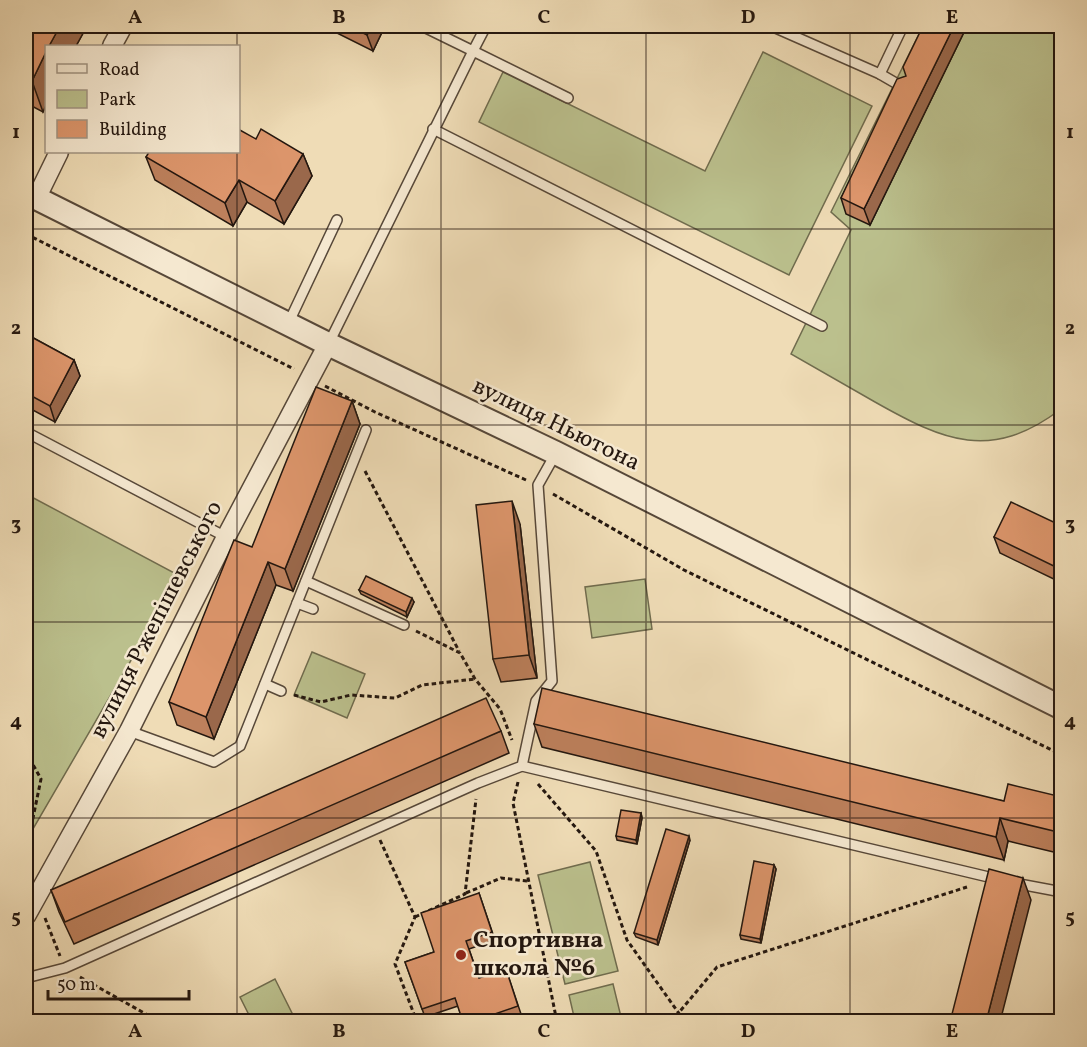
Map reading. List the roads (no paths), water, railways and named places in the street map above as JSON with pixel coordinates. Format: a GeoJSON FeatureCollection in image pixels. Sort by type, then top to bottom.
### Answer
{"type":"FeatureCollection","features":[{"type":"Feature","properties":{"kind":"street"},"geometry":{"type":"LineString","coordinates":[[113,45],[123,26]]}},
{"type":"Feature","properties":{"kind":"street"},"geometry":{"type":"LineString","coordinates":[[31,196],[58,153]]}},
{"type":"Feature","properties":{"kind":"street","name":"вулиця Ньютона"},"geometry":{"type":"LineString","coordinates":[[31,196],[328,344],[556,453],[1062,708]]}},
{"type":"Feature","properties":{"kind":"street","name":"вулиця Ржепішевського"},"geometry":{"type":"LineString","coordinates":[[28,923],[328,344]]}},
{"type":"Feature","properties":{"kind":"lane"},"geometry":{"type":"LineString","coordinates":[[422,26],[568,98]]}},
{"type":"Feature","properties":{"kind":"lane"},"geometry":{"type":"LineString","coordinates":[[328,344],[486,26]]}},
{"type":"Feature","properties":{"kind":"lane"},"geometry":{"type":"LineString","coordinates":[[771,26],[880,74],[906,89]]}},
{"type":"Feature","properties":{"kind":"lane"},"geometry":{"type":"LineString","coordinates":[[880,74],[903,26]]}},
{"type":"Feature","properties":{"kind":"lane"},"geometry":{"type":"LineString","coordinates":[[433,129],[822,326]]}},
{"type":"Feature","properties":{"kind":"lane"},"geometry":{"type":"LineString","coordinates":[[288,324],[337,220]]}},
{"type":"Feature","properties":{"kind":"lane"},"geometry":{"type":"LineString","coordinates":[[129,731],[214,762],[240,746],[366,430]]}},
{"type":"Feature","properties":{"kind":"lane"},"geometry":{"type":"LineString","coordinates":[[26,432],[226,537]]}},
{"type":"Feature","properties":{"kind":"lane"},"geometry":{"type":"LineString","coordinates":[[522,766],[536,701],[552,681],[538,485],[556,453]]}},
{"type":"Feature","properties":{"kind":"lane"},"geometry":{"type":"LineString","coordinates":[[306,581],[404,625]]}},
{"type":"Feature","properties":{"kind":"lane"},"geometry":{"type":"LineString","coordinates":[[297,603],[313,609]]}},
{"type":"Feature","properties":{"kind":"lane"},"geometry":{"type":"LineString","coordinates":[[265,684],[280,691]]}},
{"type":"Feature","properties":{"kind":"lane"},"geometry":{"type":"LineString","coordinates":[[26,978],[65,968],[478,783],[522,766],[995,879],[1062,892]]}},
{"type":"Feature","properties":{"kind":"place","name":"Спортивна школа №6"},"geometry":{"type":"Point","coordinates":[461,955]}}]}
